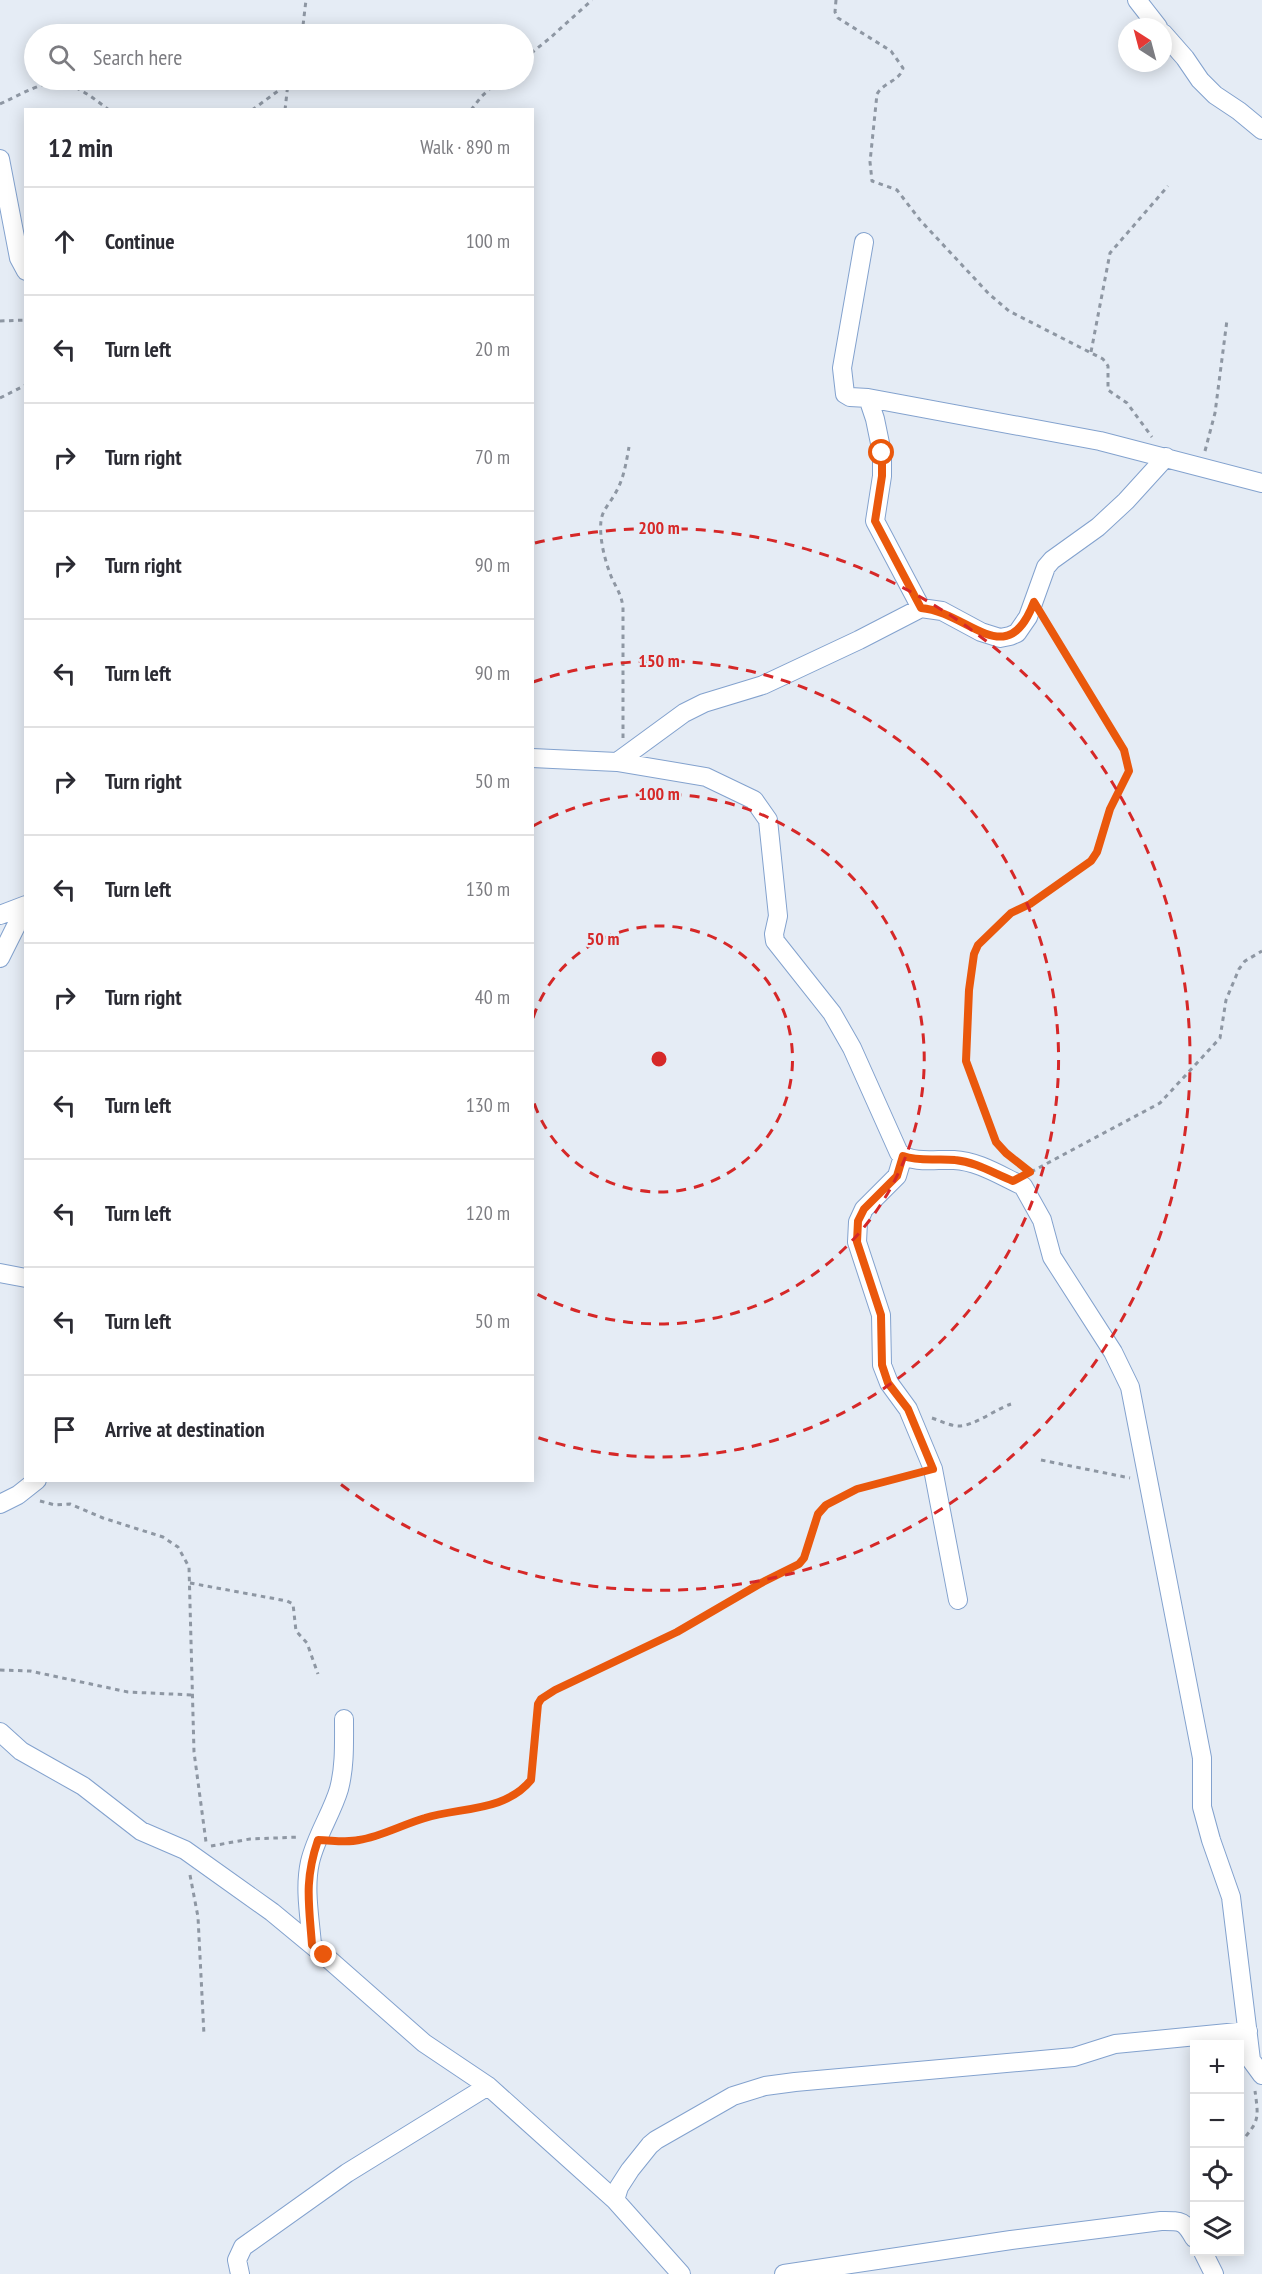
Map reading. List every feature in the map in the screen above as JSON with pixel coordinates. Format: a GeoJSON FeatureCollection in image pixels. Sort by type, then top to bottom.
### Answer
{"type":"FeatureCollection","features":[{"type":"Feature","properties":{"kind":"street"},"geometry":{"type":"LineString","coordinates":[[1137,0],[1151,18]]}},
{"type":"Feature","properties":{"kind":"street"},"geometry":{"type":"LineString","coordinates":[[1172,43],[1200,80],[1262,130]]}},
{"type":"Feature","properties":{"kind":"street"},"geometry":{"type":"LineString","coordinates":[[0,159],[19,258],[24,267]]}},
{"type":"Feature","properties":{"kind":"street"},"geometry":{"type":"LineString","coordinates":[[864,242],[842,368],[845,394],[850,397],[868,398],[1100,441],[1262,483]]}},
{"type":"Feature","properties":{"kind":"street"},"geometry":{"type":"LineString","coordinates":[[868,398],[882,453],[882,476],[875,521],[921,608]]}},
{"type":"Feature","properties":{"kind":"street"},"geometry":{"type":"LineString","coordinates":[[620,760],[684,713],[704,703],[763,685],[921,608],[942,611],[981,632],[1000,638],[1017,633],[1028,617],[1046,567],[1052,560],[1098,527],[1126,501],[1166,457]]}},
{"type":"Feature","properties":{"kind":"street"},"geometry":{"type":"LineString","coordinates":[[534,758],[620,760],[706,777],[754,800],[768,820],[778,916],[774,933],[776,941],[832,1012],[852,1048],[897,1148],[903,1156],[912,1159],[956,1160],[1017,1174],[1028,1193],[1042,1220],[1052,1257],[1113,1352],[1130,1387],[1200,1747],[1202,1807],[1231,1897],[1248,2031],[1257,2068]]}},
{"type":"Feature","properties":{"kind":"street"},"geometry":{"type":"LineString","coordinates":[[0,915],[24,906]]}},
{"type":"Feature","properties":{"kind":"street"},"geometry":{"type":"LineString","coordinates":[[0,958],[17,924],[24,916]]}},
{"type":"Feature","properties":{"kind":"street"},"geometry":{"type":"LineString","coordinates":[[903,1156],[897,1176],[864,1209],[858,1221],[857,1242],[881,1315],[882,1365],[888,1383],[908,1409],[933,1469],[958,1600]]}},
{"type":"Feature","properties":{"kind":"street"},"geometry":{"type":"LineString","coordinates":[[0,1273],[24,1278]]}},
{"type":"Feature","properties":{"kind":"street"},"geometry":{"type":"LineString","coordinates":[[0,1504],[18,1495],[34,1482]]}},
{"type":"Feature","properties":{"kind":"street"},"geometry":{"type":"LineString","coordinates":[[312,1945],[307,1887],[310,1862],[338,1790],[345,1759],[344,1719]]}},
{"type":"Feature","properties":{"kind":"street"},"geometry":{"type":"LineString","coordinates":[[0,1732],[21,1751],[83,1786],[141,1831],[185,1850],[272,1912],[424,2043],[488,2086],[615,2200],[681,2274]]}},
{"type":"Feature","properties":{"kind":"street"},"geometry":{"type":"LineString","coordinates":[[615,2200],[619,2187],[650,2145],[733,2096],[765,2086],[1074,2057],[1116,2044],[1248,2031]]}},
{"type":"Feature","properties":{"kind":"street"},"geometry":{"type":"LineString","coordinates":[[240,2274],[237,2260],[243,2247],[347,2174],[488,2086]]}},
{"type":"Feature","properties":{"kind":"street"},"geometry":{"type":"LineString","coordinates":[[784,2274],[1011,2240],[1161,2221],[1180,2221],[1190,2230]]}},
{"type":"Feature","properties":{"kind":"street"},"geometry":{"type":"LineString","coordinates":[[1205,2256],[1215,2274]]}},
{"type":"Feature","properties":{"kind":"path"},"geometry":{"type":"LineString","coordinates":[[303,24],[306,0]]}},
{"type":"Feature","properties":{"kind":"path"},"geometry":{"type":"LineString","coordinates":[[534,51],[592,0]]}},
{"type":"Feature","properties":{"kind":"path"},"geometry":{"type":"LineString","coordinates":[[836,0],[835,12],[838,18],[891,51],[903,68],[899,76],[877,94],[870,162],[872,181],[897,190],[920,220],[1009,311],[1103,359],[1108,366],[1108,390],[1126,403],[1138,416],[1166,457]]}},
{"type":"Feature","properties":{"kind":"path"},"geometry":{"type":"LineString","coordinates":[[0,104],[29,90]]}},
{"type":"Feature","properties":{"kind":"path"},"geometry":{"type":"LineString","coordinates":[[80,90],[106,108]]}},
{"type":"Feature","properties":{"kind":"path"},"geometry":{"type":"LineString","coordinates":[[254,108],[277,90]]}},
{"type":"Feature","properties":{"kind":"path"},"geometry":{"type":"LineString","coordinates":[[285,108],[288,90]]}},
{"type":"Feature","properties":{"kind":"path"},"geometry":{"type":"LineString","coordinates":[[473,108],[488,90]]}},
{"type":"Feature","properties":{"kind":"path"},"geometry":{"type":"LineString","coordinates":[[1091,352],[1110,253],[1168,186]]}},
{"type":"Feature","properties":{"kind":"path"},"geometry":{"type":"LineString","coordinates":[[0,321],[24,320]]}},
{"type":"Feature","properties":{"kind":"path"},"geometry":{"type":"LineString","coordinates":[[1200,467],[1215,413],[1227,320]]}},
{"type":"Feature","properties":{"kind":"path"},"geometry":{"type":"LineString","coordinates":[[0,398],[24,387]]}},
{"type":"Feature","properties":{"kind":"path"},"geometry":{"type":"LineString","coordinates":[[620,760],[623,607],[621,594],[612,578],[604,554],[600,523],[624,474],[629,447]]}},
{"type":"Feature","properties":{"kind":"path"},"geometry":{"type":"LineString","coordinates":[[1034,602],[1124,750],[1129,771],[1110,809],[1097,852],[1091,861],[1030,904],[1011,913],[978,945],[974,954],[969,990],[966,1061],[996,1142],[1017,1174],[1160,1104],[1220,1038],[1226,1000],[1239,969],[1245,961],[1262,951]]}},
{"type":"Feature","properties":{"kind":"path"},"geometry":{"type":"LineString","coordinates":[[908,1409],[959,1426],[969,1425],[998,1408],[1011,1404]]}},
{"type":"Feature","properties":{"kind":"path"},"geometry":{"type":"LineString","coordinates":[[1041,1460],[1147,1481]]}},
{"type":"Feature","properties":{"kind":"path"},"geometry":{"type":"LineString","coordinates":[[18,1495],[55,1505],[70,1504],[103,1518],[163,1537],[178,1547],[189,1567],[194,1752],[206,1847],[250,1839],[359,1840],[428,1817],[493,1804],[509,1798],[525,1788],[531,1780],[538,1704],[541,1699],[555,1690],[677,1632],[763,1582],[799,1564],[804,1558],[818,1514],[826,1505],[857,1489],[933,1469]]}},
{"type":"Feature","properties":{"kind":"path"},"geometry":{"type":"LineString","coordinates":[[190,1583],[293,1604],[296,1631],[307,1643],[318,1674]]}},
{"type":"Feature","properties":{"kind":"path"},"geometry":{"type":"LineString","coordinates":[[0,1670],[30,1671],[128,1692],[192,1695]]}},
{"type":"Feature","properties":{"kind":"path"},"geometry":{"type":"LineString","coordinates":[[185,1850],[198,1917],[204,2035]]}},
{"type":"Feature","properties":{"kind":"path"},"geometry":{"type":"LineString","coordinates":[[1244,2137],[1254,2126],[1259,2115],[1257,2068]]}},
{"type":"Feature","properties":{"kind":"route"},"geometry":{"type":"LineString","coordinates":[[324,1955],[312,1945],[307,1887],[310,1862],[318,1840],[359,1840],[428,1817],[493,1804],[509,1798],[525,1788],[531,1780],[538,1704],[541,1699],[555,1690],[677,1632],[763,1582],[799,1564],[804,1558],[818,1514],[826,1505],[857,1489],[933,1469],[908,1409],[888,1383],[882,1365],[881,1315],[857,1242],[858,1221],[864,1209],[897,1176],[903,1156],[912,1159],[956,1160],[974,1163],[1013,1181],[1030,1172],[996,1142],[966,1061],[969,990],[974,954],[978,945],[1011,913],[1030,904],[1091,861],[1097,852],[1110,809],[1129,771],[1124,750],[1034,602],[1028,617],[1017,633],[1000,638],[981,632],[942,611],[921,608],[875,521],[882,476],[882,453]]}}]}
